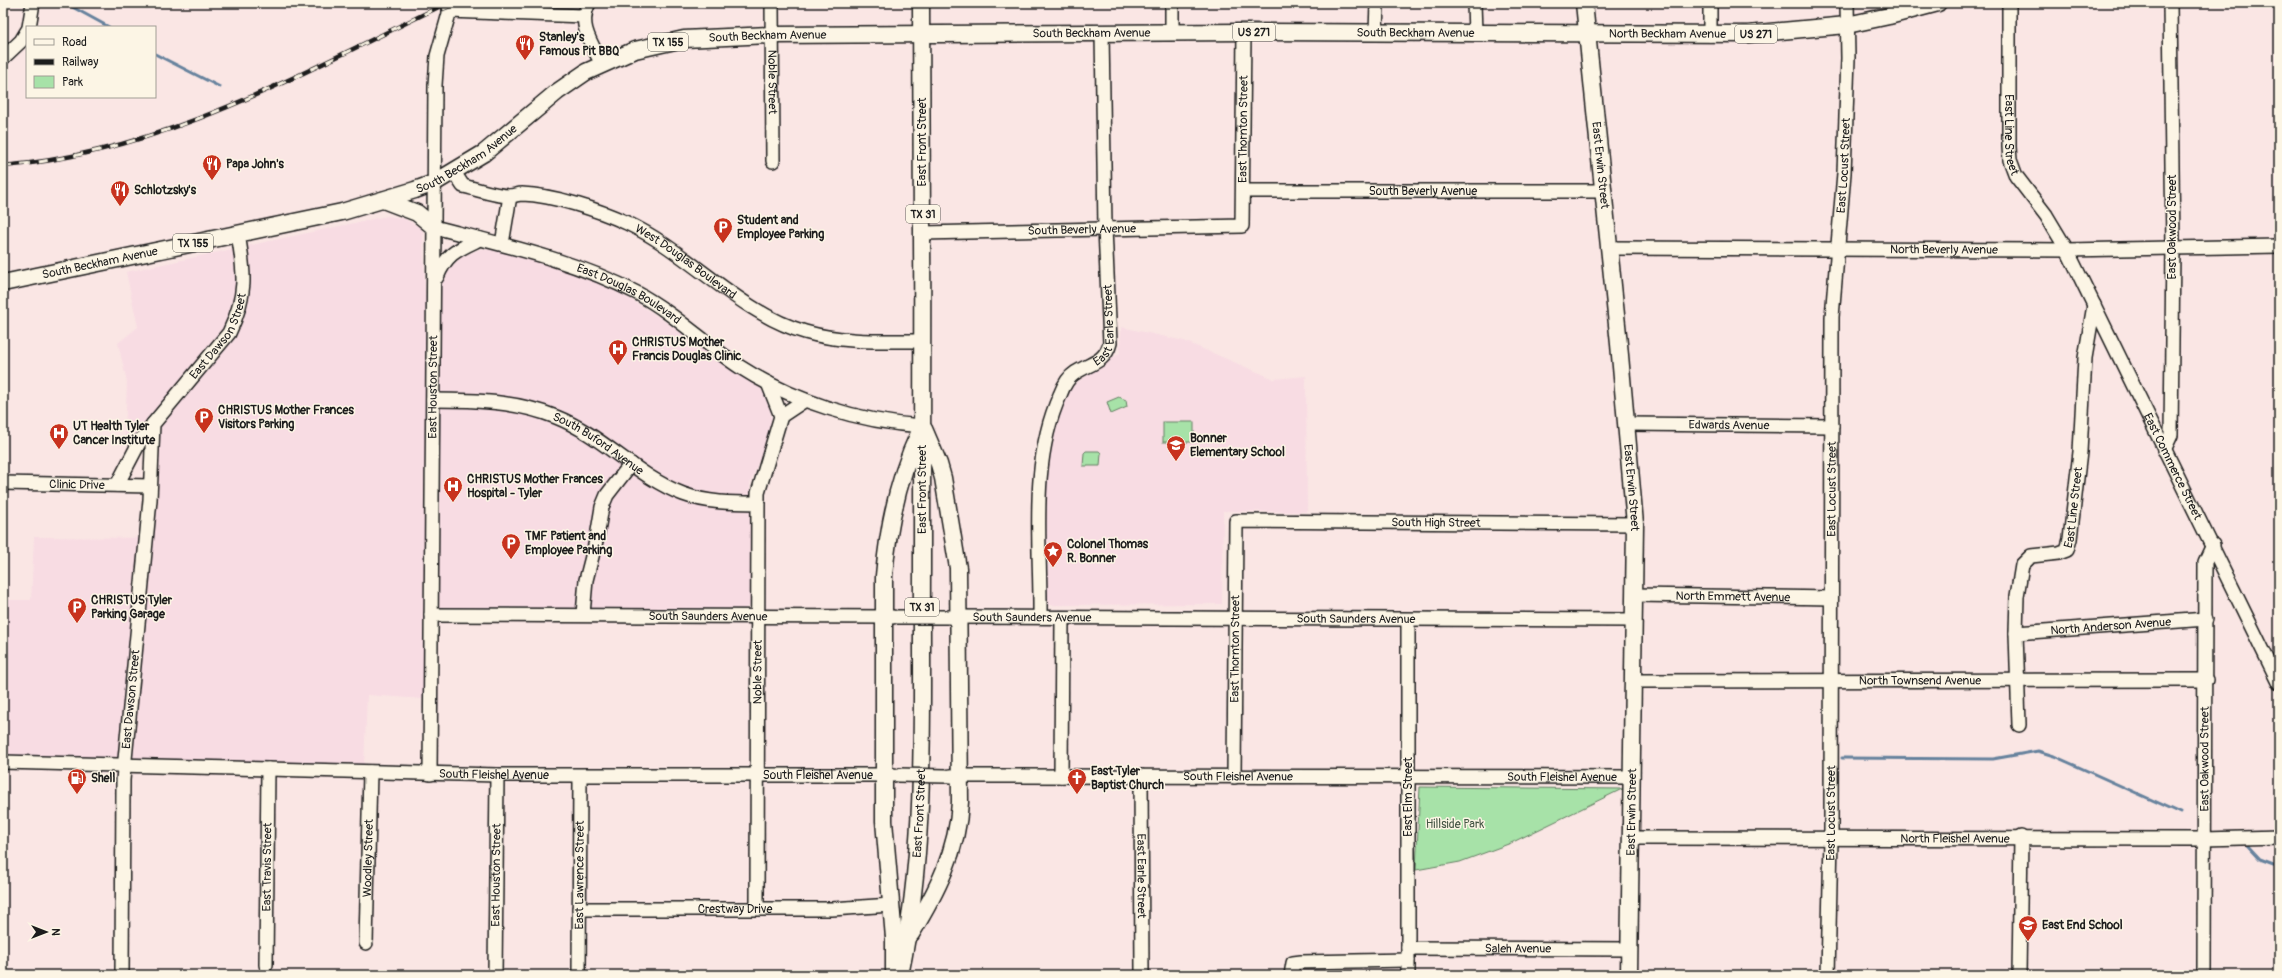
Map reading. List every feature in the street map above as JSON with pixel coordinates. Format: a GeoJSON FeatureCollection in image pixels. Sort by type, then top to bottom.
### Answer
{"type":"FeatureCollection","features":[{"type":"Feature","properties":{"kind":"main road","name":"East Front Street"},"geometry":{"type":"LineString","coordinates":[[900,975],[907,941],[918,860],[921,789],[923,233],[921,3]]}},
{"type":"Feature","properties":{"kind":"main road","name":"East Erwin Street"},"geometry":{"type":"LineString","coordinates":[[1584,3],[1635,524],[1629,975]]}},
{"type":"Feature","properties":{"kind":"main road","name":"North Beckham Avenue"},"geometry":{"type":"LineString","coordinates":[[1587,34],[1770,34],[1847,25],[1938,3]]}},
{"type":"Feature","properties":{"kind":"main road","name":"South Beckham Avenue"},"geometry":{"type":"LineString","coordinates":[[3,283],[342,212],[434,183],[454,172],[498,143],[572,81],[602,64],[635,50],[672,41],[703,37],[771,35],[1244,32],[1587,34]]}},
{"type":"Feature","properties":{"kind":"main road"},"geometry":{"type":"LineString","coordinates":[[383,200],[417,212],[434,227]]}},
{"type":"Feature","properties":{"kind":"main road"},"geometry":{"type":"LineString","coordinates":[[894,975],[894,938],[885,845],[890,775],[890,616],[887,545],[905,466],[922,426]]}},
{"type":"Feature","properties":{"kind":"main road"},"geometry":{"type":"LineString","coordinates":[[907,941],[932,900],[954,844],[959,815],[953,776],[953,617],[956,552],[943,478],[932,446],[922,426]]}},
{"type":"Feature","properties":{"kind":"street"},"geometry":{"type":"LineString","coordinates":[[29,26],[33,3]]}},
{"type":"Feature","properties":{"kind":"street"},"geometry":{"type":"LineString","coordinates":[[589,3],[584,16],[587,34],[602,64]]}},
{"type":"Feature","properties":{"kind":"street","name":"Noble Street"},"geometry":{"type":"LineString","coordinates":[[772,3],[771,35],[773,161]]}},
{"type":"Feature","properties":{"kind":"street"},"geometry":{"type":"LineString","coordinates":[[1172,3],[1172,33]]}},
{"type":"Feature","properties":{"kind":"street"},"geometry":{"type":"LineString","coordinates":[[1376,32],[1377,3]]}},
{"type":"Feature","properties":{"kind":"street"},"geometry":{"type":"LineString","coordinates":[[1474,3],[1476,33]]}},
{"type":"Feature","properties":{"kind":"street"},"geometry":{"type":"LineString","coordinates":[[1710,3],[1710,35]]}},
{"type":"Feature","properties":{"kind":"street","name":"East Locust Street"},"geometry":{"type":"LineString","coordinates":[[1828,975],[1831,838],[1830,681],[1832,317],[1844,173],[1847,3]]}},
{"type":"Feature","properties":{"kind":"street","name":"East Line Street"},"geometry":{"type":"LineString","coordinates":[[2009,3],[2010,160],[2016,176],[2046,215],[2067,250]]}},
{"type":"Feature","properties":{"kind":"street","name":"East Oakwood Street"},"geometry":{"type":"LineString","coordinates":[[2164,450],[2171,435],[2173,247],[2170,3]]}},
{"type":"Feature","properties":{"kind":"street"},"geometry":{"type":"LineString","coordinates":[[450,7],[584,16]]}},
{"type":"Feature","properties":{"kind":"street","name":"East Houston Street"},"geometry":{"type":"LineString","coordinates":[[430,774],[436,72],[450,7]]}},
{"type":"Feature","properties":{"kind":"street","name":"East Thornton Street"},"geometry":{"type":"LineString","coordinates":[[1242,226],[1244,32]]}},
{"type":"Feature","properties":{"kind":"street","name":"East Earle Street"},"geometry":{"type":"LineString","coordinates":[[1040,617],[1040,469],[1043,446],[1057,402],[1067,381],[1075,373],[1102,359],[1108,350],[1110,337],[1105,228],[1102,33]]}},
{"type":"Feature","properties":{"kind":"street"},"geometry":{"type":"LineString","coordinates":[[3,58],[24,36]]}},
{"type":"Feature","properties":{"kind":"street","name":"West Douglas Boulevard"},"geometry":{"type":"LineString","coordinates":[[454,172],[463,186],[510,196],[522,194],[575,204],[626,222],[660,241],[751,306],[771,318],[803,332],[846,340],[922,342]]}},
{"type":"Feature","properties":{"kind":"street","name":"South Beverly Avenue"},"geometry":{"type":"LineString","coordinates":[[1243,191],[1602,191]]}},
{"type":"Feature","properties":{"kind":"street"},"geometry":{"type":"LineString","coordinates":[[502,244],[510,196]]}},
{"type":"Feature","properties":{"kind":"street","name":"South Beverly Avenue"},"geometry":{"type":"LineString","coordinates":[[923,233],[1242,226]]}},
{"type":"Feature","properties":{"kind":"street","name":"East Douglas Boulevard"},"geometry":{"type":"LineString","coordinates":[[434,227],[502,244],[578,267],[637,294],[740,367],[768,383],[805,400],[901,424],[922,426]]}},
{"type":"Feature","properties":{"kind":"street","name":"East Dawson Street"},"geometry":{"type":"LineString","coordinates":[[117,486],[140,441],[229,333],[237,317],[243,296],[244,269],[238,234]]}},
{"type":"Feature","properties":{"kind":"street"},"geometry":{"type":"LineString","coordinates":[[435,283],[443,261],[455,252],[480,239]]}},
{"type":"Feature","properties":{"kind":"street","name":"North Beverly Avenue"},"geometry":{"type":"LineString","coordinates":[[1608,248],[2067,250],[2279,246]]}},
{"type":"Feature","properties":{"kind":"street","name":"East Commerce Street"},"geometry":{"type":"LineString","coordinates":[[2067,250],[2164,450],[2213,545],[2279,683]]}},
{"type":"Feature","properties":{"kind":"street","name":"East Line Street"},"geometry":{"type":"LineString","coordinates":[[2018,725],[2016,633],[2017,596],[2022,565],[2032,556],[2060,553],[2066,550],[2070,539],[2080,452],[2085,358],[2094,305]]}},
{"type":"Feature","properties":{"kind":"street"},"geometry":{"type":"LineString","coordinates":[[768,383],[781,416],[805,400]]}},
{"type":"Feature","properties":{"kind":"street","name":"South Buford Avenue"},"geometry":{"type":"LineString","coordinates":[[433,400],[499,402],[543,412],[582,430],[631,464],[671,489],[695,498],[717,502],[757,503]]}},
{"type":"Feature","properties":{"kind":"street","name":"Noble Street"},"geometry":{"type":"LineString","coordinates":[[757,908],[757,503],[760,480],[781,416]]}},
{"type":"Feature","properties":{"kind":"street","name":"East Dawson Street"},"geometry":{"type":"LineString","coordinates":[[122,975],[124,764],[150,486],[153,424]]}},
{"type":"Feature","properties":{"kind":"street","name":"Edwards Avenue"},"geometry":{"type":"LineString","coordinates":[[1626,424],[1832,426]]}},
{"type":"Feature","properties":{"kind":"street"},"geometry":{"type":"LineString","coordinates":[[584,614],[586,580],[597,537],[602,507],[607,495],[631,464]]}},
{"type":"Feature","properties":{"kind":"street","name":"Clinic Drive"},"geometry":{"type":"LineString","coordinates":[[3,483],[150,486]]}},
{"type":"Feature","properties":{"kind":"street","name":"East Thornton Street"},"geometry":{"type":"LineString","coordinates":[[1234,777],[1236,521]]}},
{"type":"Feature","properties":{"kind":"street","name":"South High Street"},"geometry":{"type":"LineString","coordinates":[[1236,521],[1635,524]]}},
{"type":"Feature","properties":{"kind":"street","name":"East Oakwood Street"},"geometry":{"type":"LineString","coordinates":[[2204,975],[2206,680],[2205,562],[2213,545]]}},
{"type":"Feature","properties":{"kind":"street","name":"North Emmett Avenue"},"geometry":{"type":"LineString","coordinates":[[1634,595],[1831,598]]}},
{"type":"Feature","properties":{"kind":"street","name":"South Saunders Avenue"},"geometry":{"type":"LineString","coordinates":[[431,615],[584,614],[1408,620],[1634,620]]}},
{"type":"Feature","properties":{"kind":"street"},"geometry":{"type":"LineString","coordinates":[[1061,776],[1062,618]]}},
{"type":"Feature","properties":{"kind":"street","name":"North Anderson Avenue"},"geometry":{"type":"LineString","coordinates":[[2016,633],[2206,619]]}},
{"type":"Feature","properties":{"kind":"street","name":"East Elm Street"},"geometry":{"type":"LineString","coordinates":[[1408,620],[1408,975]]}},
{"type":"Feature","properties":{"kind":"street","name":"North Townsend Avenue"},"geometry":{"type":"LineString","coordinates":[[1633,680],[2206,680]]}},
{"type":"Feature","properties":{"kind":"street","name":"South Fleishel Avenue"},"geometry":{"type":"LineString","coordinates":[[3,762],[124,764],[430,774],[580,776],[1632,776]]}},
{"type":"Feature","properties":{"kind":"street","name":"East Travis Street"},"geometry":{"type":"LineString","coordinates":[[266,965],[268,769]]}},
{"type":"Feature","properties":{"kind":"street","name":"Woodley Street"},"geometry":{"type":"LineString","coordinates":[[366,943],[370,772]]}},
{"type":"Feature","properties":{"kind":"street","name":"East Houston Street"},"geometry":{"type":"LineString","coordinates":[[495,975],[497,775]]}},
{"type":"Feature","properties":{"kind":"street","name":"East Lawrence Street"},"geometry":{"type":"LineString","coordinates":[[579,975],[580,776]]}},
{"type":"Feature","properties":{"kind":"street","name":"East Earle Street"},"geometry":{"type":"LineString","coordinates":[[1141,776],[1142,975]]}},
{"type":"Feature","properties":{"kind":"street"},"geometry":{"type":"LineString","coordinates":[[2019,975],[2021,837]]}},
{"type":"Feature","properties":{"kind":"street","name":"North Fleishel Avenue"},"geometry":{"type":"LineString","coordinates":[[1632,838],[2021,837],[2204,839],[2279,837]]}},
{"type":"Feature","properties":{"kind":"street","name":"Crestway Drive"},"geometry":{"type":"LineString","coordinates":[[579,909],[832,909],[890,905]]}},
{"type":"Feature","properties":{"kind":"street","name":"Saleh Avenue"},"geometry":{"type":"LineString","coordinates":[[1292,969],[1408,954],[1629,949]]}},
{"type":"Feature","properties":{"kind":"shaded area","name":"CHRISTUS Mother Frances Hospital - Tyler"},"geometry":{"type":"Polygon","coordinates":[[[387,216],[403,218],[421,228],[423,233],[425,297],[439,297],[445,274],[461,257],[481,249],[500,250],[575,273],[621,294],[651,312],[762,389],[770,405],[772,428],[750,484],[750,605],[743,610],[423,608],[423,699],[367,695],[364,766],[184,759],[3,756],[3,600],[31,600],[34,537],[152,538],[159,436],[125,436],[127,382],[118,343],[138,327],[126,272],[387,216]]]}},
{"type":"Feature","properties":{"kind":"shaded area","name":"Bonner Elementary School"},"geometry":{"type":"Polygon","coordinates":[[[1121,327],[1184,341],[1274,379],[1306,376],[1307,512],[1223,511],[1222,604],[1048,605],[1046,468],[1048,448],[1064,401],[1072,386],[1120,353],[1121,327]]]}},
{"type":"Feature","properties":{"kind":"shaded area"},"geometry":{"type":"Polygon","coordinates":[[[2279,467],[2279,562],[2275,508],[2279,467]]]}},
{"type":"Feature","properties":{"kind":"green space"},"geometry":{"type":"Polygon","coordinates":[[[1119,397],[1126,400],[1127,407],[1111,414],[1107,402],[1119,397]]]}},
{"type":"Feature","properties":{"kind":"green space"},"geometry":{"type":"Polygon","coordinates":[[[1163,422],[1194,422],[1194,442],[1163,442],[1163,422]]]}},
{"type":"Feature","properties":{"kind":"green space"},"geometry":{"type":"Polygon","coordinates":[[[1086,451],[1099,451],[1101,453],[1100,466],[1083,466],[1084,453],[1086,451]]]}},
{"type":"Feature","properties":{"kind":"green space","name":"Hillside Park"},"geometry":{"type":"Polygon","coordinates":[[[1420,787],[1622,789],[1511,843],[1460,862],[1416,870],[1420,787]]]}},
{"type":"Feature","properties":{"kind":"waterway"},"geometry":{"type":"LineString","coordinates":[[65,3],[107,26]]}},
{"type":"Feature","properties":{"kind":"waterway"},"geometry":{"type":"LineString","coordinates":[[156,55],[220,87]]}},
{"type":"Feature","properties":{"kind":"waterway"},"geometry":{"type":"LineString","coordinates":[[1842,758],[1993,759],[2038,751],[2054,756],[2181,813]]}},
{"type":"Feature","properties":{"kind":"waterway"},"geometry":{"type":"LineString","coordinates":[[2247,845],[2260,859],[2279,866]]}},
{"type":"Feature","properties":{"kind":"railway"},"geometry":{"type":"LineString","coordinates":[[3,166],[62,158],[120,145],[176,127],[232,105],[286,81],[447,3]]}},
{"type":"Feature","properties":{"kind":"railway"},"geometry":{"type":"LineString","coordinates":[[443,9],[457,3]]}},
{"type":"Feature","properties":{"kind":"place","name":"Stanley's Famous Pit BBQ"},"geometry":{"type":"Point","coordinates":[525,61]}},
{"type":"Feature","properties":{"kind":"place","name":"Papa John's"},"geometry":{"type":"Point","coordinates":[212,181]}},
{"type":"Feature","properties":{"kind":"place","name":"Schlotzsky's"},"geometry":{"type":"Point","coordinates":[120,207]}},
{"type":"Feature","properties":{"kind":"place","name":"Student and Employee Parking"},"geometry":{"type":"Point","coordinates":[723,244]}},
{"type":"Feature","properties":{"kind":"place","name":"CHRISTUS Mother Francis Douglas Clinic"},"geometry":{"type":"Point","coordinates":[618,366]}},
{"type":"Feature","properties":{"kind":"place","name":"CHRISTUS Mother Frances Visitors Parking"},"geometry":{"type":"Point","coordinates":[204,434]}},
{"type":"Feature","properties":{"kind":"place","name":"UT Health Tyler Cancer Institute"},"geometry":{"type":"Point","coordinates":[59,450]}},
{"type":"Feature","properties":{"kind":"place","name":"Bonner Elementary School"},"geometry":{"type":"Point","coordinates":[1176,462]}},
{"type":"Feature","properties":{"kind":"place","name":"CHRISTUS Mother Frances Hospital - Tyler"},"geometry":{"type":"Point","coordinates":[453,503]}},
{"type":"Feature","properties":{"kind":"place","name":"TMF Patient and Employee Parking"},"geometry":{"type":"Point","coordinates":[511,560]}},
{"type":"Feature","properties":{"kind":"place","name":"Colonel Thomas R. Bonner"},"geometry":{"type":"Point","coordinates":[1053,568]}},
{"type":"Feature","properties":{"kind":"place","name":"CHRISTUS Tyler Parking Garage"},"geometry":{"type":"Point","coordinates":[77,624]}},
{"type":"Feature","properties":{"kind":"place","name":"Shell"},"geometry":{"type":"Point","coordinates":[77,795]}},
{"type":"Feature","properties":{"kind":"place","name":"East Tyler Baptist Church"},"geometry":{"type":"Point","coordinates":[1077,795]}},
{"type":"Feature","properties":{"kind":"place","name":"East End School"},"geometry":{"type":"Point","coordinates":[2028,942]}}]}
